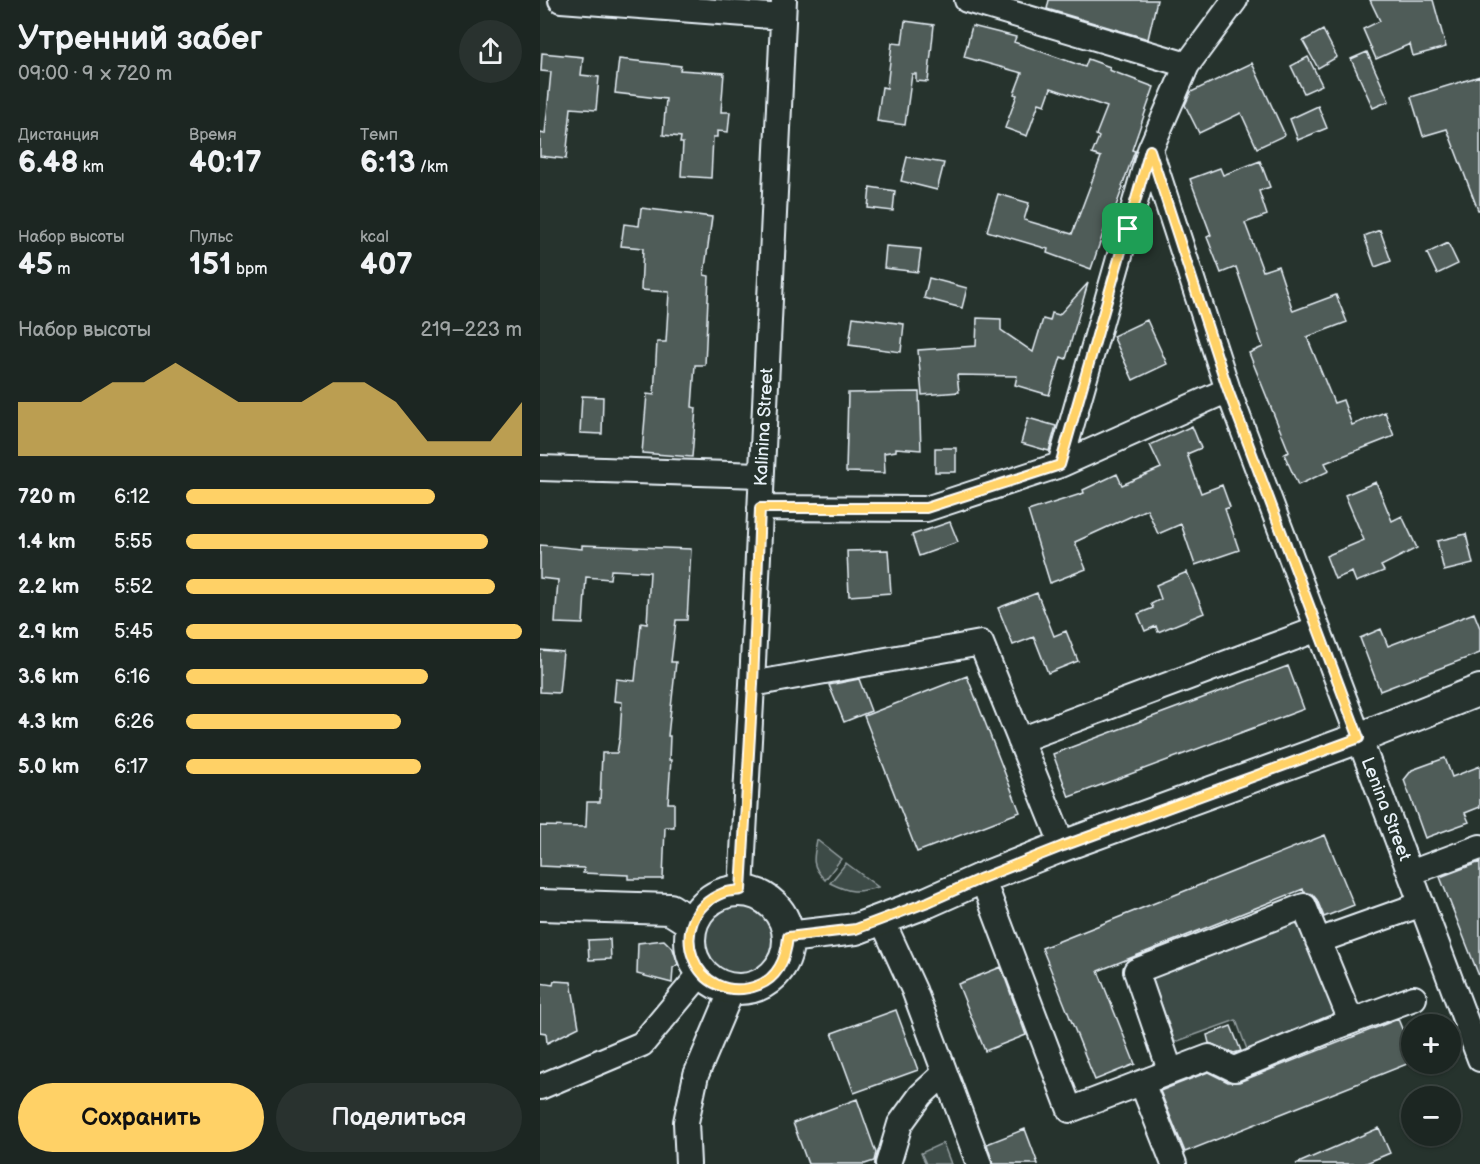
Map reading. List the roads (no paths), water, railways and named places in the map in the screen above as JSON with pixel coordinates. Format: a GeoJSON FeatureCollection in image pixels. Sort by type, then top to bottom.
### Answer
{"type":"FeatureCollection","features":[{"type":"Feature","properties":{"kind":"main road"},"geometry":{"type":"LineString","coordinates":[[788,937],[856,929],[882,920],[1063,846],[1359,738],[1480,690]]}},
{"type":"Feature","properties":{"kind":"main road"},"geometry":{"type":"LineString","coordinates":[[741,890],[758,894],[778,910],[786,926],[787,954],[777,972],[764,983],[747,989],[732,990],[715,984],[701,973],[694,963],[689,944],[692,923],[702,906],[723,892],[741,890]]}},
{"type":"Feature","properties":{"kind":"main road"},"geometry":{"type":"LineString","coordinates":[[540,905],[670,909],[692,923]]}},
{"type":"Feature","properties":{"kind":"street"},"geometry":{"type":"LineString","coordinates":[[561,0],[784,8]]}},
{"type":"Feature","properties":{"kind":"street"},"geometry":{"type":"LineString","coordinates":[[967,0],[1187,65]]}},
{"type":"Feature","properties":{"kind":"street"},"geometry":{"type":"LineString","coordinates":[[1060,465],[1150,150],[1187,65],[1235,0]]}},
{"type":"Feature","properties":{"kind":"street","name":"Kalinina Street"},"geometry":{"type":"LineString","coordinates":[[741,890],[753,684],[784,8]]}},
{"type":"Feature","properties":{"kind":"street","name":"Lenina Street"},"geometry":{"type":"LineString","coordinates":[[1150,150],[1228,390],[1480,1059]]}},
{"type":"Feature","properties":{"kind":"street"},"geometry":{"type":"LineString","coordinates":[[760,508],[926,508],[1060,465],[1228,390]]}},
{"type":"Feature","properties":{"kind":"street"},"geometry":{"type":"LineString","coordinates":[[540,468],[761,475]]}},
{"type":"Feature","properties":{"kind":"street"},"geometry":{"type":"LineString","coordinates":[[1020,740],[1318,629]]}},
{"type":"Feature","properties":{"kind":"street"},"geometry":{"type":"LineString","coordinates":[[753,684],[981,644],[1063,846]]}},
{"type":"Feature","properties":{"kind":"street"},"geometry":{"type":"LineString","coordinates":[[1410,873],[1480,847]]}},
{"type":"Feature","properties":{"kind":"street"},"geometry":{"type":"LineString","coordinates":[[982,878],[1070,1110],[1209,1057],[1234,1069],[1414,998]]}},
{"type":"Feature","properties":{"kind":"street"},"geometry":{"type":"LineString","coordinates":[[1318,941],[1422,904]]}},
{"type":"Feature","properties":{"kind":"street"},"geometry":{"type":"LineString","coordinates":[[1170,1070],[1136,970],[1304,906],[1351,1021]]}},
{"type":"Feature","properties":{"kind":"street"},"geometry":{"type":"LineString","coordinates":[[882,920],[914,990],[979,1164]]}},
{"type":"Feature","properties":{"kind":"street"},"geometry":{"type":"LineString","coordinates":[[540,1088],[642,1044],[701,973]]}},
{"type":"Feature","properties":{"kind":"street"},"geometry":{"type":"LineString","coordinates":[[688,1164],[686,1122],[696,1075],[732,990]]}},
{"type":"Feature","properties":{"kind":"street"},"geometry":{"type":"LineString","coordinates":[[888,1164],[900,1124],[921,1095],[945,1073]]}},
{"type":"Feature","properties":{"kind":"street"},"geometry":{"type":"LineString","coordinates":[[1142,1083],[1174,1164]]}}]}
